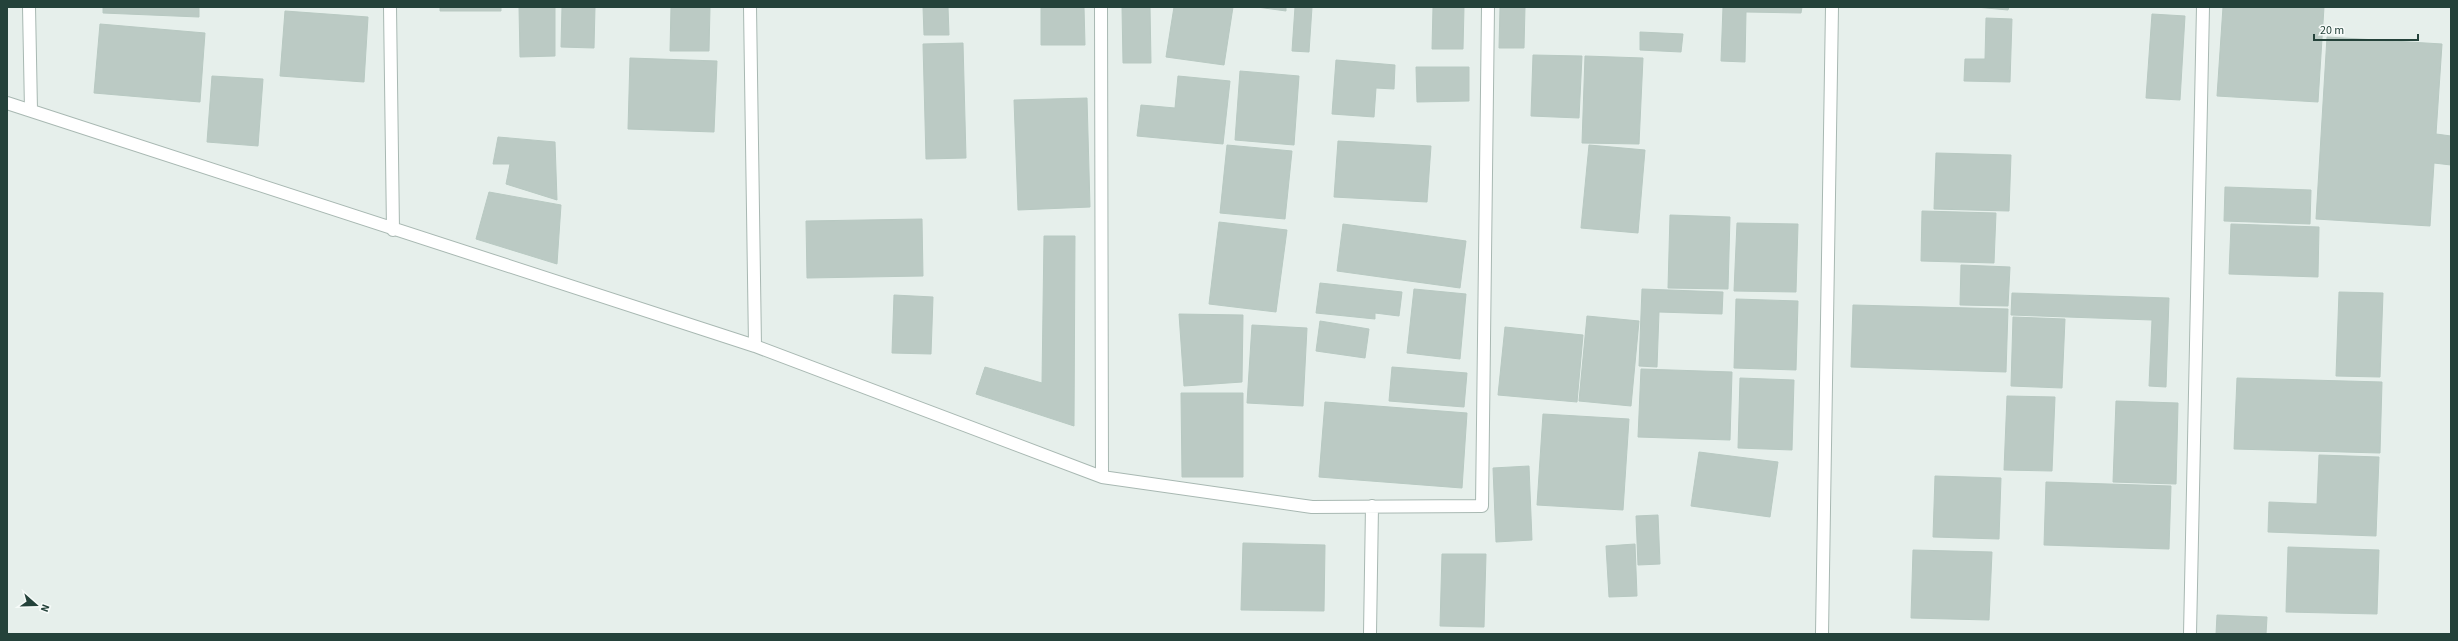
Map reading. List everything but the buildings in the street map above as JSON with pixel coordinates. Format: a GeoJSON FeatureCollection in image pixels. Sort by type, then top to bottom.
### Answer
{"type":"FeatureCollection","features":[{"type":"Feature","properties":{"kind":"street"},"geometry":{"type":"LineString","coordinates":[[29,7],[31,110]]}},
{"type":"Feature","properties":{"kind":"street"},"geometry":{"type":"LineString","coordinates":[[390,7],[393,230]]}},
{"type":"Feature","properties":{"kind":"street"},"geometry":{"type":"LineString","coordinates":[[750,7],[754,346]]}},
{"type":"Feature","properties":{"kind":"street"},"geometry":{"type":"LineString","coordinates":[[1101,7],[1102,477]]}},
{"type":"Feature","properties":{"kind":"street"},"geometry":{"type":"LineString","coordinates":[[7,103],[393,230],[754,346],[1102,477],[1312,507],[1482,506],[1488,7]]}},
{"type":"Feature","properties":{"kind":"street"},"geometry":{"type":"LineString","coordinates":[[1822,634],[1832,7]]}},
{"type":"Feature","properties":{"kind":"street"},"geometry":{"type":"LineString","coordinates":[[2190,634],[2203,7]]}},
{"type":"Feature","properties":{"kind":"street"},"geometry":{"type":"LineString","coordinates":[[1370,634],[1372,506]]}}]}
